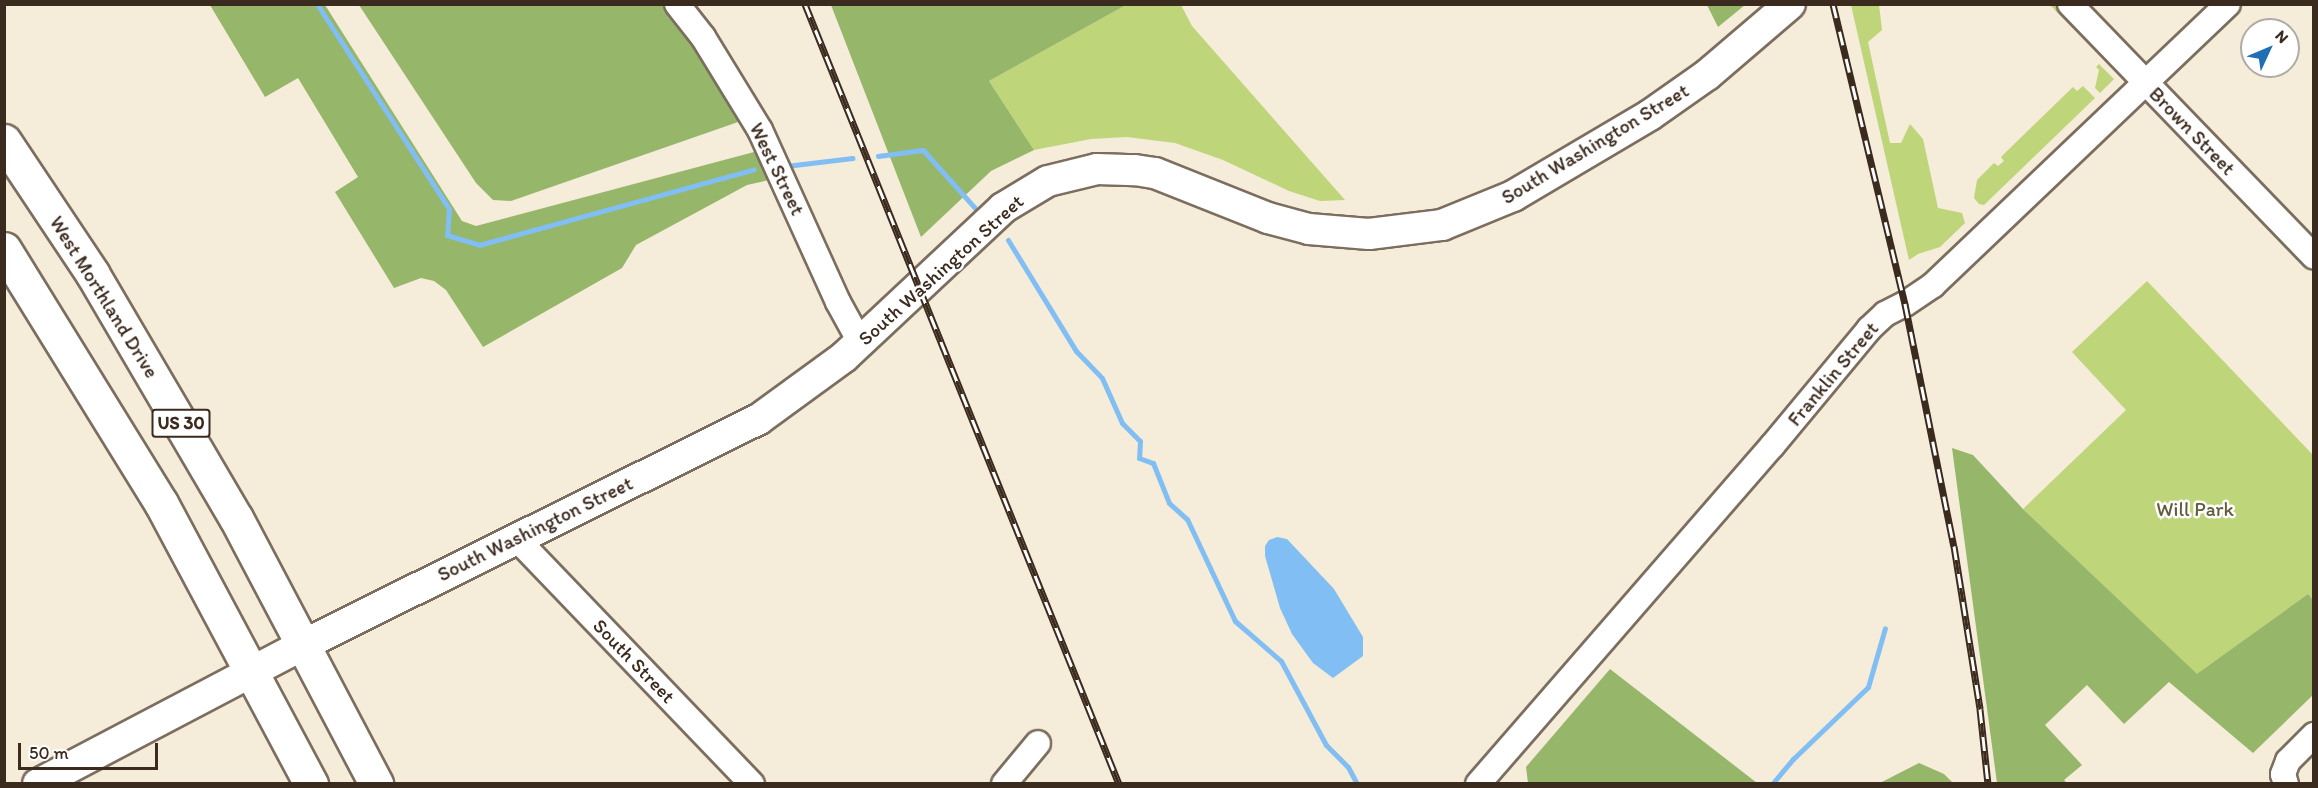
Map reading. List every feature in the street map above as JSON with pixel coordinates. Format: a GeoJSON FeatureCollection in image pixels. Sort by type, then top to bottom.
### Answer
{"type":"FeatureCollection","features":[{"type":"Feature","properties":{"kind":"highway","name":"West Morthland Drive"},"geometry":{"type":"LineString","coordinates":[[4,141],[92,273],[164,392],[236,518],[303,645]]}},
{"type":"Feature","properties":{"kind":"highway","name":"US 30"},"geometry":{"type":"LineString","coordinates":[[4,249],[161,503],[311,783]]}},
{"type":"Feature","properties":{"kind":"highway","name":"US 30"},"geometry":{"type":"LineString","coordinates":[[303,645],[376,783]]}},
{"type":"Feature","properties":{"kind":"main road","name":"South Washington Street"},"geometry":{"type":"LineString","coordinates":[[38,783],[303,645],[759,419],[826,372],[861,342],[1004,208],[1048,181],[1082,172],[1118,169],[1155,173],[1268,218],[1320,231],[1387,233],[1424,228],[1459,219],[1533,185],[1650,115],[1707,75],[1790,4]]}},
{"type":"Feature","properties":{"kind":"street","name":"West Street"},"geometry":{"type":"LineString","coordinates":[[677,4],[703,37],[760,130],[838,302],[861,342]]}},
{"type":"Feature","properties":{"kind":"street","name":"Brown Street"},"geometry":{"type":"LineString","coordinates":[[2070,4],[2313,257]]}},
{"type":"Feature","properties":{"kind":"street","name":"Franklin Street"},"geometry":{"type":"LineString","coordinates":[[1478,783],[1772,446],[1869,329],[1885,314],[1933,285],[2228,4]]}},
{"type":"Feature","properties":{"kind":"street","name":"South Street"},"geometry":{"type":"LineString","coordinates":[[516,538],[752,783]]}},
{"type":"Feature","properties":{"kind":"street"},"geometry":{"type":"LineString","coordinates":[[2285,779],[2288,761],[2313,735]]}},
{"type":"Feature","properties":{"kind":"street"},"geometry":{"type":"LineString","coordinates":[[1004,783],[1038,743]]}},
{"type":"Feature","properties":{"kind":"green space"},"geometry":{"type":"Polygon","coordinates":[[[210,5],[325,5],[462,221],[476,226],[754,152],[769,180],[747,185],[636,245],[622,268],[483,347],[446,290],[434,281],[421,278],[394,288],[335,192],[358,177],[298,78],[265,97],[210,5]]]}},
{"type":"Feature","properties":{"kind":"green space"},"geometry":{"type":"Polygon","coordinates":[[[359,5],[662,5],[699,48],[741,121],[511,201],[493,200],[476,183],[359,5]]]}},
{"type":"Feature","properties":{"kind":"green space"},"geometry":{"type":"Polygon","coordinates":[[[831,5],[1126,5],[989,81],[1034,150],[991,171],[921,237],[831,5]]]}},
{"type":"Feature","properties":{"kind":"green space"},"geometry":{"type":"Polygon","coordinates":[[[1126,5],[1181,5],[1192,26],[1345,200],[1320,201],[1289,191],[1223,160],[1175,143],[1127,137],[1091,139],[1034,150],[989,81],[1126,5]]]}},
{"type":"Feature","properties":{"kind":"green space"},"geometry":{"type":"Polygon","coordinates":[[[1707,5],[1745,5],[1718,27],[1707,5]]]}},
{"type":"Feature","properties":{"kind":"green space"},"geometry":{"type":"Polygon","coordinates":[[[1851,5],[1879,5],[1882,30],[1868,42],[1890,143],[1901,143],[1910,124],[1923,139],[1938,208],[1962,213],[1965,223],[1940,247],[1918,254],[1909,260],[1851,5]]]}},
{"type":"Feature","properties":{"kind":"green space"},"geometry":{"type":"Polygon","coordinates":[[[2050,5],[2057,5],[2114,64],[2111,67],[2050,5]]]}},
{"type":"Feature","properties":{"kind":"green space"},"geometry":{"type":"Polygon","coordinates":[[[2099,64],[2114,79],[2100,93],[2095,88],[2099,70],[2096,67],[2099,64]]]}},
{"type":"Feature","properties":{"kind":"green space"},"geometry":{"type":"Polygon","coordinates":[[[2083,86],[2095,98],[1984,205],[1979,204],[1974,198],[1977,180],[1994,163],[1998,166],[2004,161],[2001,157],[2073,87],[2077,91],[2083,86]]]}},
{"type":"Feature","properties":{"kind":"green space","name":"Will Park"},"geometry":{"type":"Polygon","coordinates":[[[2147,281],[2313,455],[2313,600],[2308,594],[2197,675],[2023,509],[2126,410],[2072,352],[2147,281]]]}},
{"type":"Feature","properties":{"kind":"green space"},"geometry":{"type":"Polygon","coordinates":[[[1952,448],[1973,455],[2023,509],[2197,674],[2308,594],[2313,600],[2313,695],[2253,753],[2169,682],[2124,724],[2087,685],[2045,725],[2082,765],[2064,780],[2067,783],[1997,783],[1952,448]]]}},
{"type":"Feature","properties":{"kind":"green space"},"geometry":{"type":"Polygon","coordinates":[[[1610,669],[1757,783],[1528,783],[1526,767],[1610,669]]]}},
{"type":"Feature","properties":{"kind":"green space"},"geometry":{"type":"Polygon","coordinates":[[[1919,763],[1944,774],[1953,783],[1880,783],[1919,763]]]}},
{"type":"Feature","properties":{"kind":"water"},"geometry":{"type":"Polygon","coordinates":[[[1277,537],[1287,539],[1334,589],[1363,637],[1363,656],[1333,678],[1313,663],[1292,634],[1280,608],[1265,556],[1265,546],[1269,540],[1277,537]]]}},
{"type":"Feature","properties":{"kind":"waterway"},"geometry":{"type":"LineString","coordinates":[[317,4],[449,209],[447,235],[479,245],[754,169]]}},
{"type":"Feature","properties":{"kind":"waterway"},"geometry":{"type":"LineString","coordinates":[[878,156],[923,150],[975,208]]}},
{"type":"Feature","properties":{"kind":"waterway"},"geometry":{"type":"LineString","coordinates":[[786,166],[853,158]]}},
{"type":"Feature","properties":{"kind":"waterway"},"geometry":{"type":"LineString","coordinates":[[1008,240],[1076,351],[1102,378],[1122,423],[1140,441],[1139,458],[1153,463],[1169,503],[1187,519],[1235,621],[1281,661],[1326,745],[1348,767],[1357,784]]}},
{"type":"Feature","properties":{"kind":"waterway"},"geometry":{"type":"LineString","coordinates":[[1772,784],[1793,759],[1868,687],[1885,628]]}},
{"type":"Feature","properties":{"kind":"railway"},"geometry":{"type":"LineString","coordinates":[[805,4],[1119,784]]}},
{"type":"Feature","properties":{"kind":"railway"},"geometry":{"type":"LineString","coordinates":[[1833,4],[1905,304],[1954,546],[1980,709],[1988,784]]}}]}
